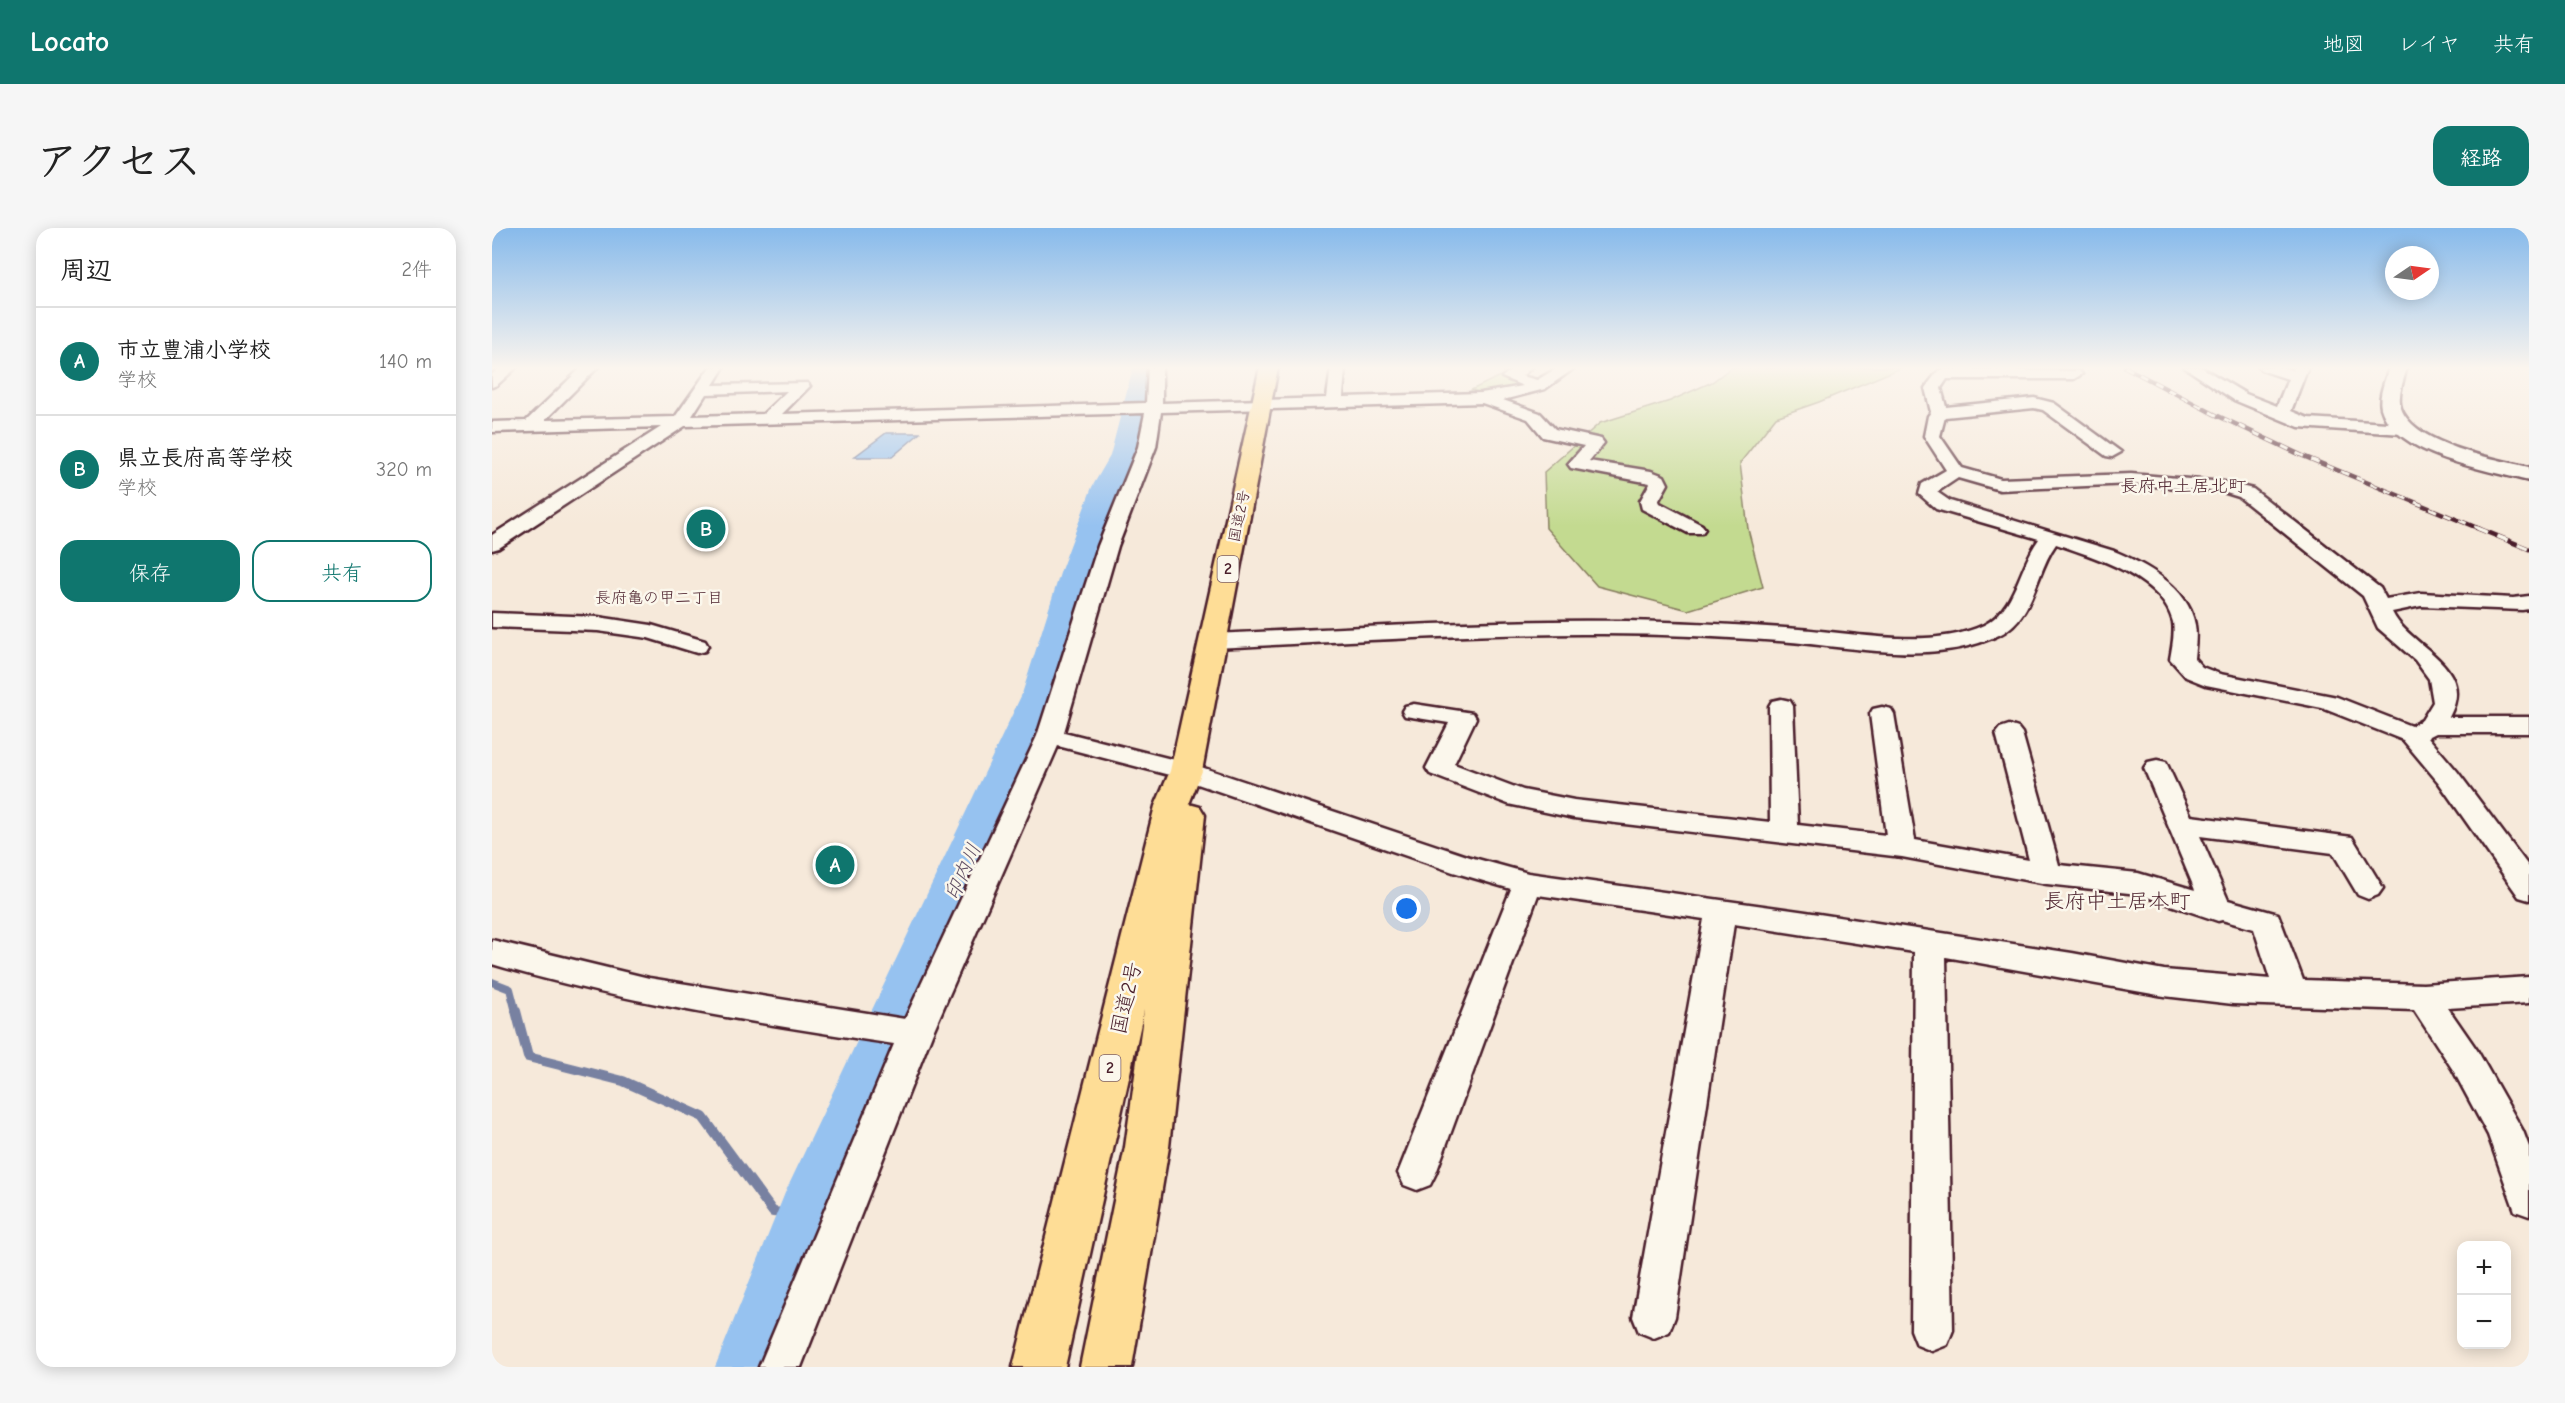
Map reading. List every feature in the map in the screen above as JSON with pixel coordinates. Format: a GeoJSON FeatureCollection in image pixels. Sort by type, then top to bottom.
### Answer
{"type":"FeatureCollection","features":[{"type":"Feature","properties":{"kind":"highway","name":"国道2号"},"geometry":{"type":"LineString","coordinates":[[1039,1367],[1172,806],[1186,771],[1259,420]]}},
{"type":"Feature","properties":{"kind":"highway","name":"国道2号"},"geometry":{"type":"LineString","coordinates":[[1106,1367],[1147,1147],[1189,805],[1186,771]]}},
{"type":"Feature","properties":{"kind":"street"},"geometry":{"type":"LineString","coordinates":[[530,426],[536,420]]}},
{"type":"Feature","properties":{"kind":"street"},"geometry":{"type":"LineString","coordinates":[[492,427],[734,420]]}},
{"type":"Feature","properties":{"kind":"street"},"geometry":{"type":"LineString","coordinates":[[780,1367],[915,1034],[1050,736],[1108,546],[1147,447],[1147,420]]}},
{"type":"Feature","properties":{"kind":"street"},"geometry":{"type":"LineString","coordinates":[[1537,420],[1549,434],[1594,443],[1577,464],[1652,476],[1658,480],[1659,484],[1649,505],[1695,530]]}},
{"type":"Feature","properties":{"kind":"street"},"geometry":{"type":"LineString","coordinates":[[1937,420],[1939,431],[1932,436],[1956,472],[2012,486],[2131,478],[2224,487],[2246,493],[2372,593],[2386,623],[2423,655],[2441,680],[2445,702],[2422,730]]}},
{"type":"Feature","properties":{"kind":"street"},"geometry":{"type":"LineString","coordinates":[[2067,420],[2112,452]]}},
{"type":"Feature","properties":{"kind":"street"},"geometry":{"type":"LineString","coordinates":[[2303,420],[2325,425],[2403,429],[2466,457],[2529,474]]}},
{"type":"Feature","properties":{"kind":"street"},"geometry":{"type":"LineString","coordinates":[[2398,420],[2403,429]]}},
{"type":"Feature","properties":{"kind":"street"},"geometry":{"type":"LineString","coordinates":[[492,544],[680,422]]}},
{"type":"Feature","properties":{"kind":"street"},"geometry":{"type":"LineString","coordinates":[[1956,472],[1928,488],[1928,494],[1943,505],[2129,565],[2169,597],[2182,614],[2186,633],[2182,659],[2194,672],[2229,684],[2328,702],[2422,730],[2529,725]]}},
{"type":"Feature","properties":{"kind":"street"},"geometry":{"type":"LineString","coordinates":[[1214,640],[1574,627],[1758,633],[1917,643],[1961,640],[1989,631],[2008,621],[2020,603],[2040,549],[2050,538]]}},
{"type":"Feature","properties":{"kind":"street"},"geometry":{"type":"LineString","coordinates":[[2379,609],[2391,603],[2421,601],[2505,604],[2529,602]]}},
{"type":"Feature","properties":{"kind":"street"},"geometry":{"type":"LineString","coordinates":[[492,620],[598,624],[651,632],[697,646]]}},
{"type":"Feature","properties":{"kind":"street"},"geometry":{"type":"LineString","coordinates":[[1781,706],[1784,833]]}},
{"type":"Feature","properties":{"kind":"street"},"geometry":{"type":"LineString","coordinates":[[1414,711],[1464,718],[1439,768],[1518,798],[1574,809],[1902,847],[2047,874],[2138,884],[2218,910],[2267,922],[2291,994]]}},
{"type":"Feature","properties":{"kind":"street"},"geometry":{"type":"LineString","coordinates":[[1882,714],[1902,847]]}},
{"type":"Feature","properties":{"kind":"street"},"geometry":{"type":"LineString","coordinates":[[2422,730],[2448,777],[2529,889]]}},
{"type":"Feature","properties":{"kind":"street"},"geometry":{"type":"LineString","coordinates":[[2009,733],[2047,874]]}},
{"type":"Feature","properties":{"kind":"street"},"geometry":{"type":"LineString","coordinates":[[1050,736],[1186,771],[1463,865],[1528,883],[1720,913],[1806,923],[2072,965],[2164,983],[2233,991],[2423,997],[2529,990]]}},
{"type":"Feature","properties":{"kind":"street"},"geometry":{"type":"LineString","coordinates":[[2157,768],[2218,910]]}},
{"type":"Feature","properties":{"kind":"street"},"geometry":{"type":"LineString","coordinates":[[2182,824],[2342,844],[2368,888]]}},
{"type":"Feature","properties":{"kind":"street"},"geometry":{"type":"LineString","coordinates":[[1417,1173],[1528,883]]}},
{"type":"Feature","properties":{"kind":"street"},"geometry":{"type":"LineString","coordinates":[[1654,1317],[1720,913]]}},
{"type":"Feature","properties":{"kind":"street"},"geometry":{"type":"LineString","coordinates":[[1930,944],[1932,1330]]}},
{"type":"Feature","properties":{"kind":"street"},"geometry":{"type":"LineString","coordinates":[[492,952],[538,967],[649,992],[915,1034]]}},
{"type":"Feature","properties":{"kind":"street"},"geometry":{"type":"LineString","coordinates":[[2423,997],[2465,1060],[2505,1131],[2529,1198]]}},
{"type":"Feature","properties":{"kind":"green space"},"geometry":{"type":"Polygon","coordinates":[[[1609,420],[1774,420],[1740,463],[1748,529],[1763,587],[1688,610],[1597,586],[1546,528],[1544,472],[1600,423],[1609,420]]]}},
{"type":"Feature","properties":{"kind":"water"},"geometry":{"type":"Polygon","coordinates":[[[886,433],[920,433],[892,457],[854,457],[886,433]]]}},
{"type":"Feature","properties":{"kind":"waterway","name":"印内川"},"geometry":{"type":"LineString","coordinates":[[752,1367],[809,1215],[1043,694],[1079,570],[1108,487],[1125,456],[1133,420]]}},
{"type":"Feature","properties":{"kind":"waterway"},"geometry":{"type":"LineString","coordinates":[[492,982],[510,989],[516,1012]]}},
{"type":"Feature","properties":{"kind":"waterway"},"geometry":{"type":"LineString","coordinates":[[516,1011],[528,1057],[623,1081],[703,1117],[773,1212],[809,1215]]}},
{"type":"Feature","properties":{"kind":"railway"},"geometry":{"type":"LineString","coordinates":[[2227,420],[2303,456],[2480,529]]}},
{"type":"Feature","properties":{"kind":"railway"},"geometry":{"type":"LineString","coordinates":[[2477,528],[2529,549]]}},
{"type":"Feature","properties":{"kind":"place","name":"県立長府高等学校"},"geometry":{"type":"Point","coordinates":[706,529]}},
{"type":"Feature","properties":{"kind":"place","name":"市立豊浦小学校"},"geometry":{"type":"Point","coordinates":[835,865]}},
{"type":"Feature","properties":{"kind":"district","name":"長府中土居北町"},"geometry":{"type":"Point","coordinates":[2183,486]}},
{"type":"Feature","properties":{"kind":"district","name":"長府亀の甲二丁目"},"geometry":{"type":"Point","coordinates":[659,598]}},
{"type":"Feature","properties":{"kind":"district","name":"長府中土居本町"},"geometry":{"type":"Point","coordinates":[2117,901]}}]}
